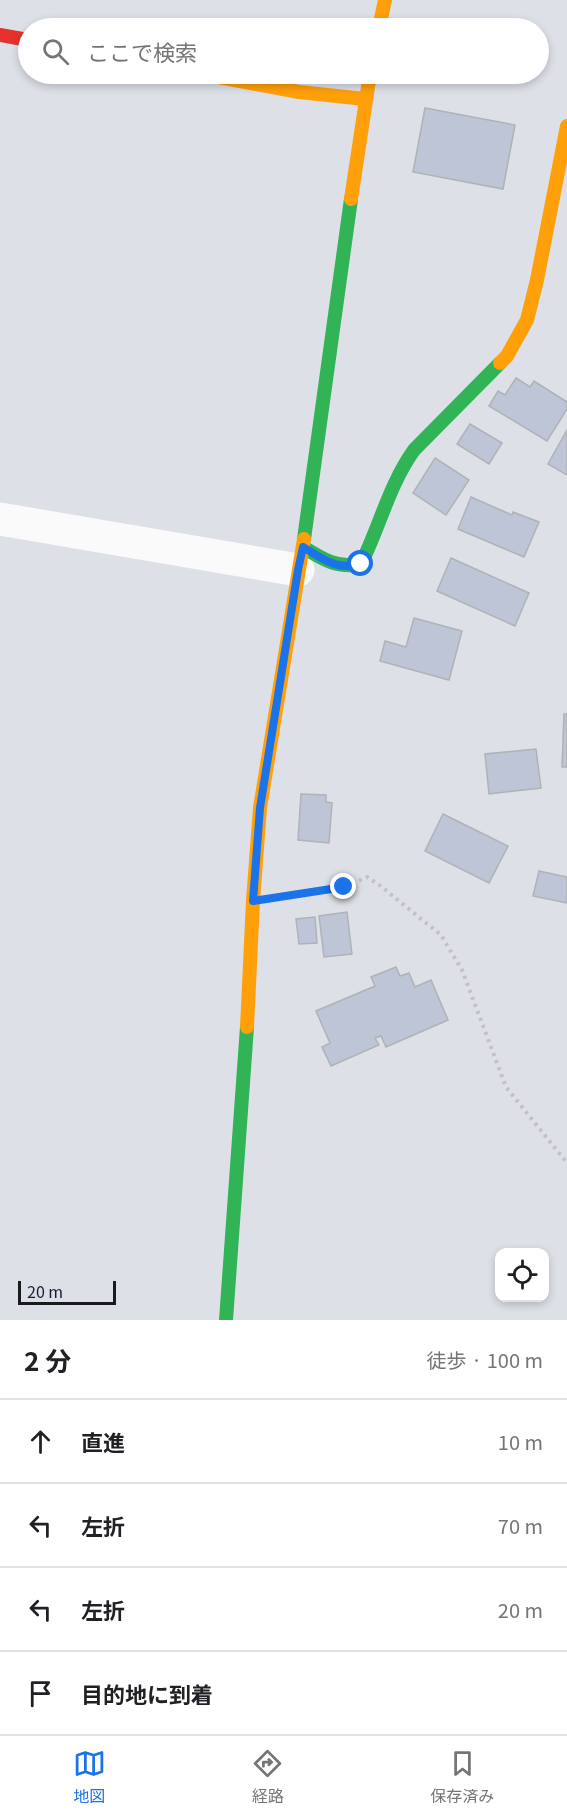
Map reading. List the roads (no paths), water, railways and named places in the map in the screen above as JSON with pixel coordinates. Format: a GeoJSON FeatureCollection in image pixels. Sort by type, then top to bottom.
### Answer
{"type":"FeatureCollection","features":[{"type":"Feature","properties":{"kind":"street"},"geometry":{"type":"LineString","coordinates":[[381,18],[385,0]]}},
{"type":"Feature","properties":{"kind":"street"},"geometry":{"type":"LineString","coordinates":[[0,35],[18,38]]}},
{"type":"Feature","properties":{"kind":"street"},"geometry":{"type":"LineString","coordinates":[[256,84],[299,92],[365,99]]}},
{"type":"Feature","properties":{"kind":"street"},"geometry":{"type":"LineString","coordinates":[[226,1320],[246,1059],[253,901],[260,808],[301,559],[368,84]]}},
{"type":"Feature","properties":{"kind":"street"},"geometry":{"type":"LineString","coordinates":[[0,519],[326,562],[349,567],[361,564],[393,482],[416,446],[507,356],[526,320],[537,280],[567,126]]}}]}
